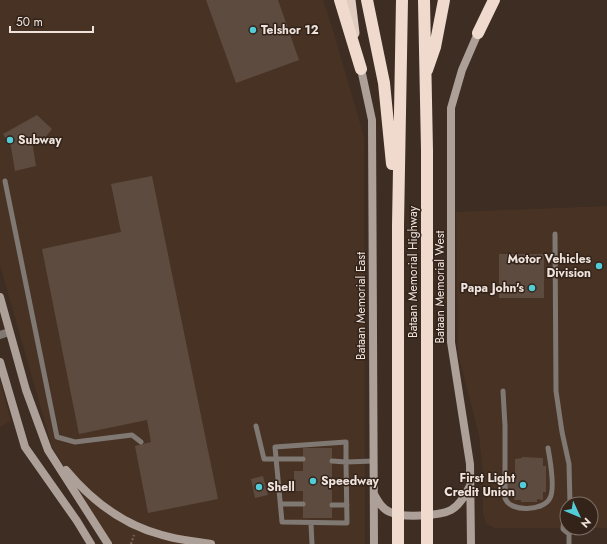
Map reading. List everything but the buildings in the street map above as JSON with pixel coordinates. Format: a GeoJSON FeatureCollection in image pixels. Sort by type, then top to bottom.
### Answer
{"type":"FeatureCollection","features":[{"type":"Feature","properties":{"kind":"highway"},"geometry":{"type":"LineString","coordinates":[[340,0],[361,69]]}},
{"type":"Feature","properties":{"kind":"highway"},"geometry":{"type":"LineString","coordinates":[[350,0],[352,26],[361,69]]}},
{"type":"Feature","properties":{"kind":"highway"},"geometry":{"type":"LineString","coordinates":[[367,0],[386,97],[392,156],[392,211],[398,225]]}},
{"type":"Feature","properties":{"kind":"highway","name":"Bataan Memorial Highway"},"geometry":{"type":"LineString","coordinates":[[398,544],[398,225],[402,0]]}},
{"type":"Feature","properties":{"kind":"highway","name":"Bataan Memorial Highway"},"geometry":{"type":"LineString","coordinates":[[424,0],[424,76],[427,150],[427,544]]}},
{"type":"Feature","properties":{"kind":"highway"},"geometry":{"type":"LineString","coordinates":[[424,76],[435,47],[444,0]]}},
{"type":"Feature","properties":{"kind":"highway"},"geometry":{"type":"LineString","coordinates":[[478,33],[486,0]]}},
{"type":"Feature","properties":{"kind":"highway"},"geometry":{"type":"LineString","coordinates":[[478,33],[494,0]]}},
{"type":"Feature","properties":{"kind":"main road","name":"Bataan Memorial West"},"geometry":{"type":"LineString","coordinates":[[472,544],[471,485],[468,444],[451,342],[451,108],[462,70],[478,33]]}},
{"type":"Feature","properties":{"kind":"main road","name":"Bataan Memorial East"},"geometry":{"type":"LineString","coordinates":[[361,69],[372,120],[374,544]]}},
{"type":"Feature","properties":{"kind":"main road"},"geometry":{"type":"LineString","coordinates":[[0,297],[26,390],[48,450],[108,544]]}},
{"type":"Feature","properties":{"kind":"main road"},"geometry":{"type":"LineString","coordinates":[[0,362],[25,448],[77,521],[91,544]]}},
{"type":"Feature","properties":{"kind":"main road"},"geometry":{"type":"LineString","coordinates":[[48,450],[80,487],[104,508],[130,523],[162,535],[211,544]]}},
{"type":"Feature","properties":{"kind":"main road"},"geometry":{"type":"LineString","coordinates":[[374,493],[382,507],[394,514],[436,514],[450,510],[456,506],[462,501],[471,485]]}},
{"type":"Feature","properties":{"kind":"street"},"geometry":{"type":"LineString","coordinates":[[0,335],[9,332]]}},
{"type":"Feature","properties":{"kind":"lane"},"geometry":{"type":"LineString","coordinates":[[5,181],[57,437],[75,442],[132,435],[141,442]]}},
{"type":"Feature","properties":{"kind":"lane"},"geometry":{"type":"LineString","coordinates":[[555,234],[556,391],[562,432],[569,464],[570,496]]}},
{"type":"Feature","properties":{"kind":"lane"},"geometry":{"type":"LineString","coordinates":[[503,391],[505,426],[505,498],[509,505],[518,508],[540,508],[550,499],[552,492],[548,448]]}},
{"type":"Feature","properties":{"kind":"lane"},"geometry":{"type":"LineString","coordinates":[[256,426],[264,459],[303,459]]}},
{"type":"Feature","properties":{"kind":"lane"},"geometry":{"type":"LineString","coordinates":[[346,442],[346,462],[347,523],[311,524],[282,522],[275,447],[346,442]]}},
{"type":"Feature","properties":{"kind":"lane"},"geometry":{"type":"LineString","coordinates":[[332,461],[374,461]]}},
{"type":"Feature","properties":{"kind":"lane"},"geometry":{"type":"LineString","coordinates":[[281,504],[303,504]]}},
{"type":"Feature","properties":{"kind":"lane"},"geometry":{"type":"LineString","coordinates":[[332,504],[347,505]]}},
{"type":"Feature","properties":{"kind":"lane"},"geometry":{"type":"LineString","coordinates":[[311,524],[312,544]]}},
{"type":"Feature","properties":{"kind":"path"},"geometry":{"type":"LineString","coordinates":[[131,544],[134,535]]}},
{"type":"Feature","properties":{"kind":"shaded area"},"geometry":{"type":"Polygon","coordinates":[[[0,0],[323,0],[364,137],[365,544],[111,544],[52,447],[0,265],[0,0]]]}},
{"type":"Feature","properties":{"kind":"shaded area"},"geometry":{"type":"Polygon","coordinates":[[[607,206],[607,528],[599,528],[599,496],[559,496],[559,528],[495,528],[486,524],[483,513],[483,476],[479,435],[458,354],[456,212],[607,206]]]}},
{"type":"Feature","properties":{"kind":"shaded area"},"geometry":{"type":"Polygon","coordinates":[[[0,380],[11,421],[0,427],[0,380]]]}},
{"type":"Feature","properties":{"kind":"place","name":"Telshor 12"},"geometry":{"type":"Point","coordinates":[253,30]}},
{"type":"Feature","properties":{"kind":"place","name":"Subway"},"geometry":{"type":"Point","coordinates":[10,140]}},
{"type":"Feature","properties":{"kind":"place","name":"Motor Vehicles Division"},"geometry":{"type":"Point","coordinates":[599,266]}},
{"type":"Feature","properties":{"kind":"place","name":"Papa John's"},"geometry":{"type":"Point","coordinates":[532,288]}},
{"type":"Feature","properties":{"kind":"place","name":"Speedway"},"geometry":{"type":"Point","coordinates":[313,481]}},
{"type":"Feature","properties":{"kind":"place","name":"First Light Credit Union"},"geometry":{"type":"Point","coordinates":[523,485]}},
{"type":"Feature","properties":{"kind":"place","name":"Shell"},"geometry":{"type":"Point","coordinates":[259,487]}}]}
